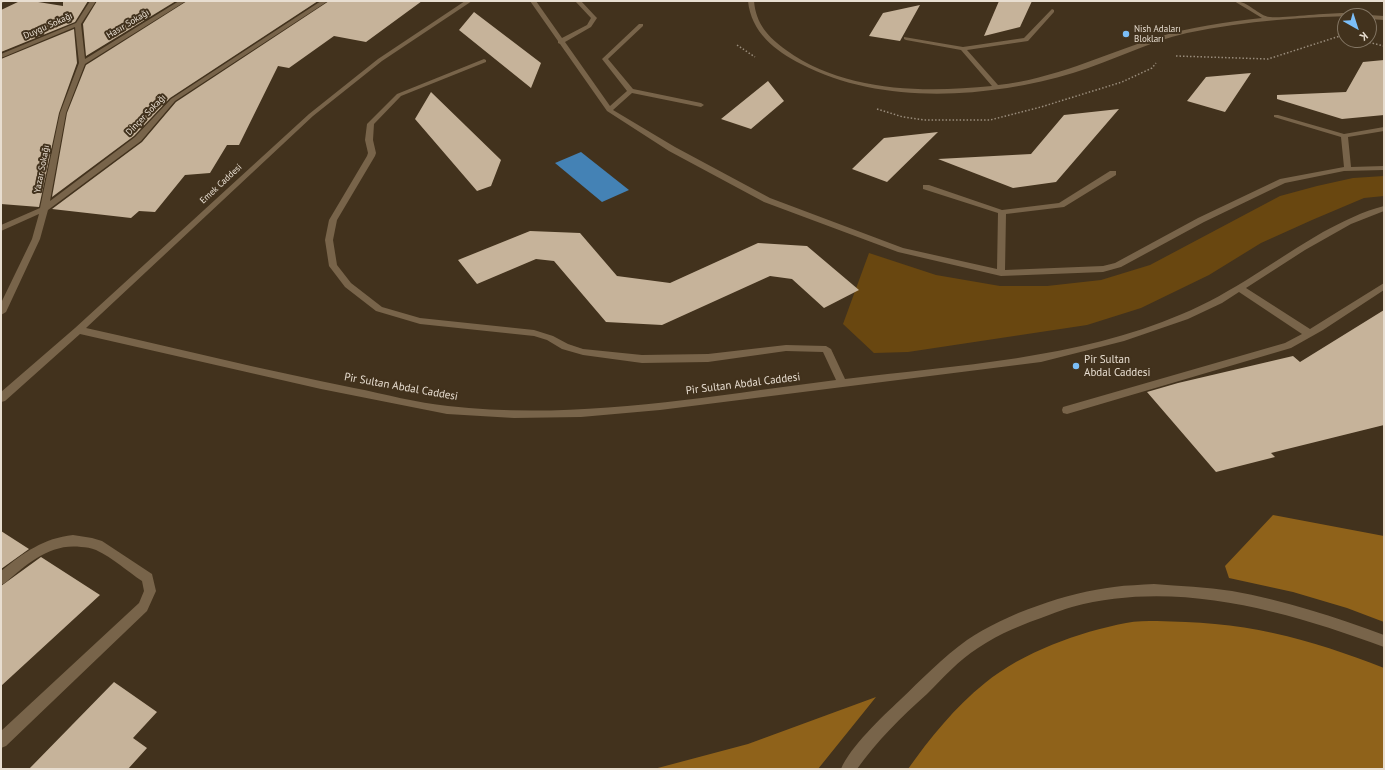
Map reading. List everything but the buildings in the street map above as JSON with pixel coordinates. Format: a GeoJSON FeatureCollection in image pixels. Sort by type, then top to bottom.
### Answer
{"type":"FeatureCollection","features":[{"type":"Feature","properties":{"kind":"street","name":"Duygu Sokağı"},"geometry":{"type":"LineString","coordinates":[[1,56],[78,24],[93,1]]}},
{"type":"Feature","properties":{"kind":"street","name":"Hasır Sokağı"},"geometry":{"type":"LineString","coordinates":[[82,63],[183,1]]}},
{"type":"Feature","properties":{"kind":"street","name":"Dinçer Sokağı"},"geometry":{"type":"LineString","coordinates":[[1,228],[44,209],[138,139],[173,100],[325,1]]}},
{"type":"Feature","properties":{"kind":"street","name":"Emek Caddesi"},"geometry":{"type":"LineString","coordinates":[[1,398],[78,330],[311,115],[380,60],[469,1]]}},
{"type":"Feature","properties":{"kind":"street"},"geometry":{"type":"LineString","coordinates":[[533,1],[560,42],[609,110],[672,149],[767,200],[900,250],[1001,273],[1103,269],[1118,266],[1201,220],[1283,181],[1348,169],[1384,168]]}},
{"type":"Feature","properties":{"kind":"street"},"geometry":{"type":"LineString","coordinates":[[560,42],[589,26],[594,18],[578,1]]}},
{"type":"Feature","properties":{"kind":"street"},"geometry":{"type":"LineString","coordinates":[[751,1],[752,14],[757,26],[770,42],[798,61],[821,72],[862,84],[886,88],[946,90],[996,87],[1042,79],[1072,71],[1184,32],[1269,20],[1308,16],[1337,16]]}},
{"type":"Feature","properties":{"kind":"street"},"geometry":{"type":"LineString","coordinates":[[1238,1],[1269,20]]}},
{"type":"Feature","properties":{"kind":"street"},"geometry":{"type":"LineString","coordinates":[[906,38],[963,49],[1026,40],[1052,11]]}},
{"type":"Feature","properties":{"kind":"street","name":"Yazar Sokağı"},"geometry":{"type":"LineString","coordinates":[[1,312],[36,239],[44,209],[63,113],[82,63],[78,24]]}},
{"type":"Feature","properties":{"kind":"street"},"geometry":{"type":"LineString","coordinates":[[641,25],[605,59],[631,91],[701,105]]}},
{"type":"Feature","properties":{"kind":"street"},"geometry":{"type":"LineString","coordinates":[[963,49],[996,87]]}},
{"type":"Feature","properties":{"kind":"street"},"geometry":{"type":"LineString","coordinates":[[1,51],[10,52]]}},
{"type":"Feature","properties":{"kind":"street"},"geometry":{"type":"LineString","coordinates":[[484,61],[398,95],[371,124],[369,140],[372,152],[371,156],[333,220],[329,240],[333,266],[348,286],[379,309],[420,322],[534,333],[550,338],[565,347],[607,356],[642,359],[708,358],[786,348],[826,349],[842,383]]}},
{"type":"Feature","properties":{"kind":"street"},"geometry":{"type":"LineString","coordinates":[[609,110],[631,91]]}},
{"type":"Feature","properties":{"kind":"street"},"geometry":{"type":"LineString","coordinates":[[1276,116],[1344,136],[1384,129]]}},
{"type":"Feature","properties":{"kind":"street"},"geometry":{"type":"LineString","coordinates":[[1344,136],[1348,169]]}},
{"type":"Feature","properties":{"kind":"street"},"geometry":{"type":"LineString","coordinates":[[926,187],[1002,212],[1061,205],[1113,173]]}},
{"type":"Feature","properties":{"kind":"street","name":"Pir Sultan Abdal Caddesi"},"geometry":{"type":"LineString","coordinates":[[78,330],[321,385],[448,410],[514,414],[581,413],[667,406],[1041,358],[1124,338],[1185,317],[1219,301],[1302,248],[1348,222],[1384,208]]}},
{"type":"Feature","properties":{"kind":"street"},"geometry":{"type":"LineString","coordinates":[[1001,273],[1002,212]]}},
{"type":"Feature","properties":{"kind":"street"},"geometry":{"type":"LineString","coordinates":[[1067,410],[1288,346],[1310,334],[1384,286]]}},
{"type":"Feature","properties":{"kind":"street"},"geometry":{"type":"LineString","coordinates":[[1239,288],[1310,334]]}},
{"type":"Feature","properties":{"kind":"street"},"geometry":{"type":"LineString","coordinates":[[1,579],[23,561],[45,546],[60,541],[75,540],[98,545],[148,578],[150,591],[143,607],[1,741]]}},
{"type":"Feature","properties":{"kind":"street"},"geometry":{"type":"LineString","coordinates":[[848,769],[893,715],[971,645],[998,629],[1026,616],[1075,600],[1110,594],[1151,591],[1189,592],[1240,598],[1294,610],[1346,626],[1384,641]]}},
{"type":"Feature","properties":{"kind":"path"},"geometry":{"type":"LineString","coordinates":[[1169,37],[1163,55],[1268,59],[1337,37]]}},
{"type":"Feature","properties":{"kind":"shaded area"},"geometry":{"type":"Polygon","coordinates":[[[1384,176],[1384,196],[1364,198],[1312,220],[1261,243],[1209,275],[1141,308],[1087,325],[908,352],[874,353],[843,324],[869,253],[936,275],[1000,286],[1047,286],[1101,280],[1150,265],[1280,196],[1353,178],[1384,176]]]}},
{"type":"Feature","properties":{"kind":"shaded area"},"geometry":{"type":"Polygon","coordinates":[[[1273,515],[1384,536],[1384,622],[1347,608],[1293,592],[1229,578],[1225,566],[1273,515]]]}},
{"type":"Feature","properties":{"kind":"shaded area"},"geometry":{"type":"Polygon","coordinates":[[[1157,621],[1215,624],[1259,630],[1315,644],[1384,668],[1384,769],[908,769],[934,734],[963,702],[985,683],[1016,662],[1052,645],[1089,632],[1130,622],[1157,621]]]}},
{"type":"Feature","properties":{"kind":"shaded area"},"geometry":{"type":"Polygon","coordinates":[[[876,697],[818,769],[654,769],[748,744],[876,697]]]}},
{"type":"Feature","properties":{"kind":"water"},"geometry":{"type":"Polygon","coordinates":[[[581,152],[629,190],[602,202],[555,163],[581,152]]]}},
{"type":"Feature","properties":{"kind":"place","name":"Nish Adaları Blokları"},"geometry":{"type":"Point","coordinates":[1126,34]}},
{"type":"Feature","properties":{"kind":"place","name":"Pir Sultan Abdal Caddesi"},"geometry":{"type":"Point","coordinates":[1076,366]}}]}
